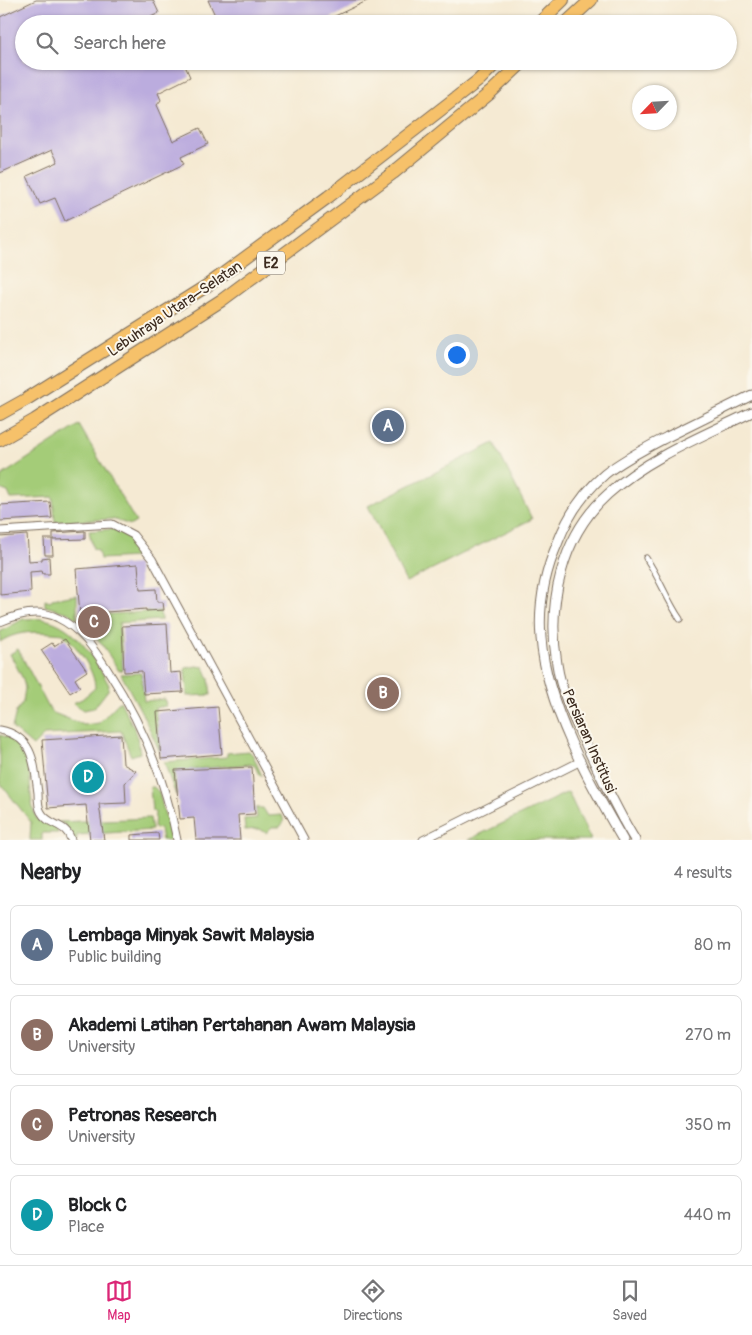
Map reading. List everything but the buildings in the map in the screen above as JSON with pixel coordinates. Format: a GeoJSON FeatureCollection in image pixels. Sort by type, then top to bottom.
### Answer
{"type":"FeatureCollection","features":[{"type":"Feature","properties":{"kind":"highway"},"geometry":{"type":"LineString","coordinates":[[547,15],[563,0]]}},
{"type":"Feature","properties":{"kind":"highway"},"geometry":{"type":"LineString","coordinates":[[575,15],[591,0]]}},
{"type":"Feature","properties":{"kind":"highway","name":"Lebuhraya Utara–Selatan"},"geometry":{"type":"LineString","coordinates":[[0,414],[216,279],[328,197],[479,80],[489,70]]}},
{"type":"Feature","properties":{"kind":"highway","name":"Lebuhraya Utara–Selatan"},"geometry":{"type":"LineString","coordinates":[[0,440],[35,420],[222,300],[393,172],[490,93],[514,70]]}},
{"type":"Feature","properties":{"kind":"street","name":"Persiaran Institusi"},"geometry":{"type":"LineString","coordinates":[[623,840],[602,805],[581,762],[552,693],[543,656],[541,637],[541,606],[545,579],[563,528],[575,507],[592,486],[620,462],[752,395]]}},
{"type":"Feature","properties":{"kind":"street","name":"Persiaran Institusi"},"geometry":{"type":"LineString","coordinates":[[635,840],[612,799],[577,725],[557,666],[553,612],[558,583],[577,532],[591,511],[608,494],[643,467],[752,412]]}},
{"type":"Feature","properties":{"kind":"street"},"geometry":{"type":"LineString","coordinates":[[0,531],[112,524],[133,535],[152,559],[304,840]]}},
{"type":"Feature","properties":{"kind":"street"},"geometry":{"type":"LineString","coordinates":[[646,558],[660,580],[680,619]]}},
{"type":"Feature","properties":{"kind":"street"},"geometry":{"type":"LineString","coordinates":[[0,622],[20,614],[38,612],[57,617],[75,628],[94,648],[119,686],[151,751],[178,840]]}},
{"type":"Feature","properties":{"kind":"street"},"geometry":{"type":"LineString","coordinates":[[0,730],[20,739],[29,747],[34,759],[40,810],[45,818],[65,829],[70,835],[71,840]]}},
{"type":"Feature","properties":{"kind":"street"},"geometry":{"type":"LineString","coordinates":[[423,840],[581,762]]}},
{"type":"Feature","properties":{"kind":"green space"},"geometry":{"type":"Polygon","coordinates":[[[79,425],[136,522],[131,525],[112,519],[55,522],[53,497],[11,499],[8,492],[0,489],[1,476],[79,425]]]}},
{"type":"Feature","properties":{"kind":"green space"},"geometry":{"type":"Polygon","coordinates":[[[494,443],[532,519],[406,582],[368,506],[494,443]]]}},
{"type":"Feature","properties":{"kind":"green space"},"geometry":{"type":"Polygon","coordinates":[[[113,529],[125,533],[133,542],[138,549],[136,557],[100,559],[98,550],[93,549],[89,531],[113,529]]]}},
{"type":"Feature","properties":{"kind":"green space"},"geometry":{"type":"Polygon","coordinates":[[[77,595],[77,619],[69,613],[45,606],[45,600],[50,602],[52,599],[77,595]]]}},
{"type":"Feature","properties":{"kind":"green space"},"geometry":{"type":"Polygon","coordinates":[[[160,611],[161,620],[119,623],[123,670],[119,671],[102,644],[79,620],[80,616],[160,611]]]}},
{"type":"Feature","properties":{"kind":"green space"},"geometry":{"type":"Polygon","coordinates":[[[23,619],[41,619],[55,622],[74,635],[83,644],[109,685],[108,690],[94,708],[83,710],[73,703],[82,699],[95,688],[94,681],[84,658],[63,634],[23,633],[0,642],[0,632],[23,619]]]}},
{"type":"Feature","properties":{"kind":"green space"},"geometry":{"type":"Polygon","coordinates":[[[18,649],[51,712],[84,725],[99,723],[120,701],[136,732],[140,753],[131,756],[121,731],[44,735],[33,746],[12,728],[16,712],[23,702],[25,688],[23,679],[10,654],[18,649]]]}},
{"type":"Feature","properties":{"kind":"green space"},"geometry":{"type":"Polygon","coordinates":[[[204,667],[209,679],[211,695],[187,696],[185,668],[204,667]]]}},
{"type":"Feature","properties":{"kind":"green space"},"geometry":{"type":"Polygon","coordinates":[[[141,673],[144,701],[165,699],[166,706],[155,708],[160,752],[121,674],[141,673]]]}},
{"type":"Feature","properties":{"kind":"green space"},"geometry":{"type":"Polygon","coordinates":[[[0,735],[20,746],[25,754],[30,775],[33,808],[37,819],[56,826],[58,833],[42,833],[42,840],[30,840],[31,822],[0,783],[0,735]]]}},
{"type":"Feature","properties":{"kind":"green space"},"geometry":{"type":"Polygon","coordinates":[[[249,751],[253,755],[262,776],[259,775],[255,766],[250,764],[174,771],[176,795],[164,762],[227,757],[227,753],[249,751]]]}},
{"type":"Feature","properties":{"kind":"green space"},"geometry":{"type":"Polygon","coordinates":[[[150,787],[154,787],[159,792],[171,838],[169,840],[162,840],[160,829],[154,828],[155,812],[152,811],[150,787]]]}},
{"type":"Feature","properties":{"kind":"green space"},"geometry":{"type":"Polygon","coordinates":[[[568,792],[591,840],[468,840],[568,792]]]}},
{"type":"Feature","properties":{"kind":"green space"},"geometry":{"type":"Polygon","coordinates":[[[256,808],[263,808],[268,816],[282,815],[284,822],[280,827],[272,827],[266,833],[260,829],[245,830],[244,819],[257,818],[256,808]]]}},
{"type":"Feature","properties":{"kind":"green space"},"geometry":{"type":"Polygon","coordinates":[[[150,818],[152,830],[77,835],[77,840],[74,840],[65,825],[59,822],[150,818]]]}},
{"type":"Feature","properties":{"kind":"place","name":"Lembaga Minyak Sawit Malaysia"},"geometry":{"type":"Point","coordinates":[388,426]}},
{"type":"Feature","properties":{"kind":"place","name":"Petronas Research"},"geometry":{"type":"Point","coordinates":[94,622]}},
{"type":"Feature","properties":{"kind":"place","name":"Akademi Latihan Pertahanan Awam Malaysia"},"geometry":{"type":"Point","coordinates":[383,693]}},
{"type":"Feature","properties":{"kind":"place","name":"Block C"},"geometry":{"type":"Point","coordinates":[88,777]}}]}
